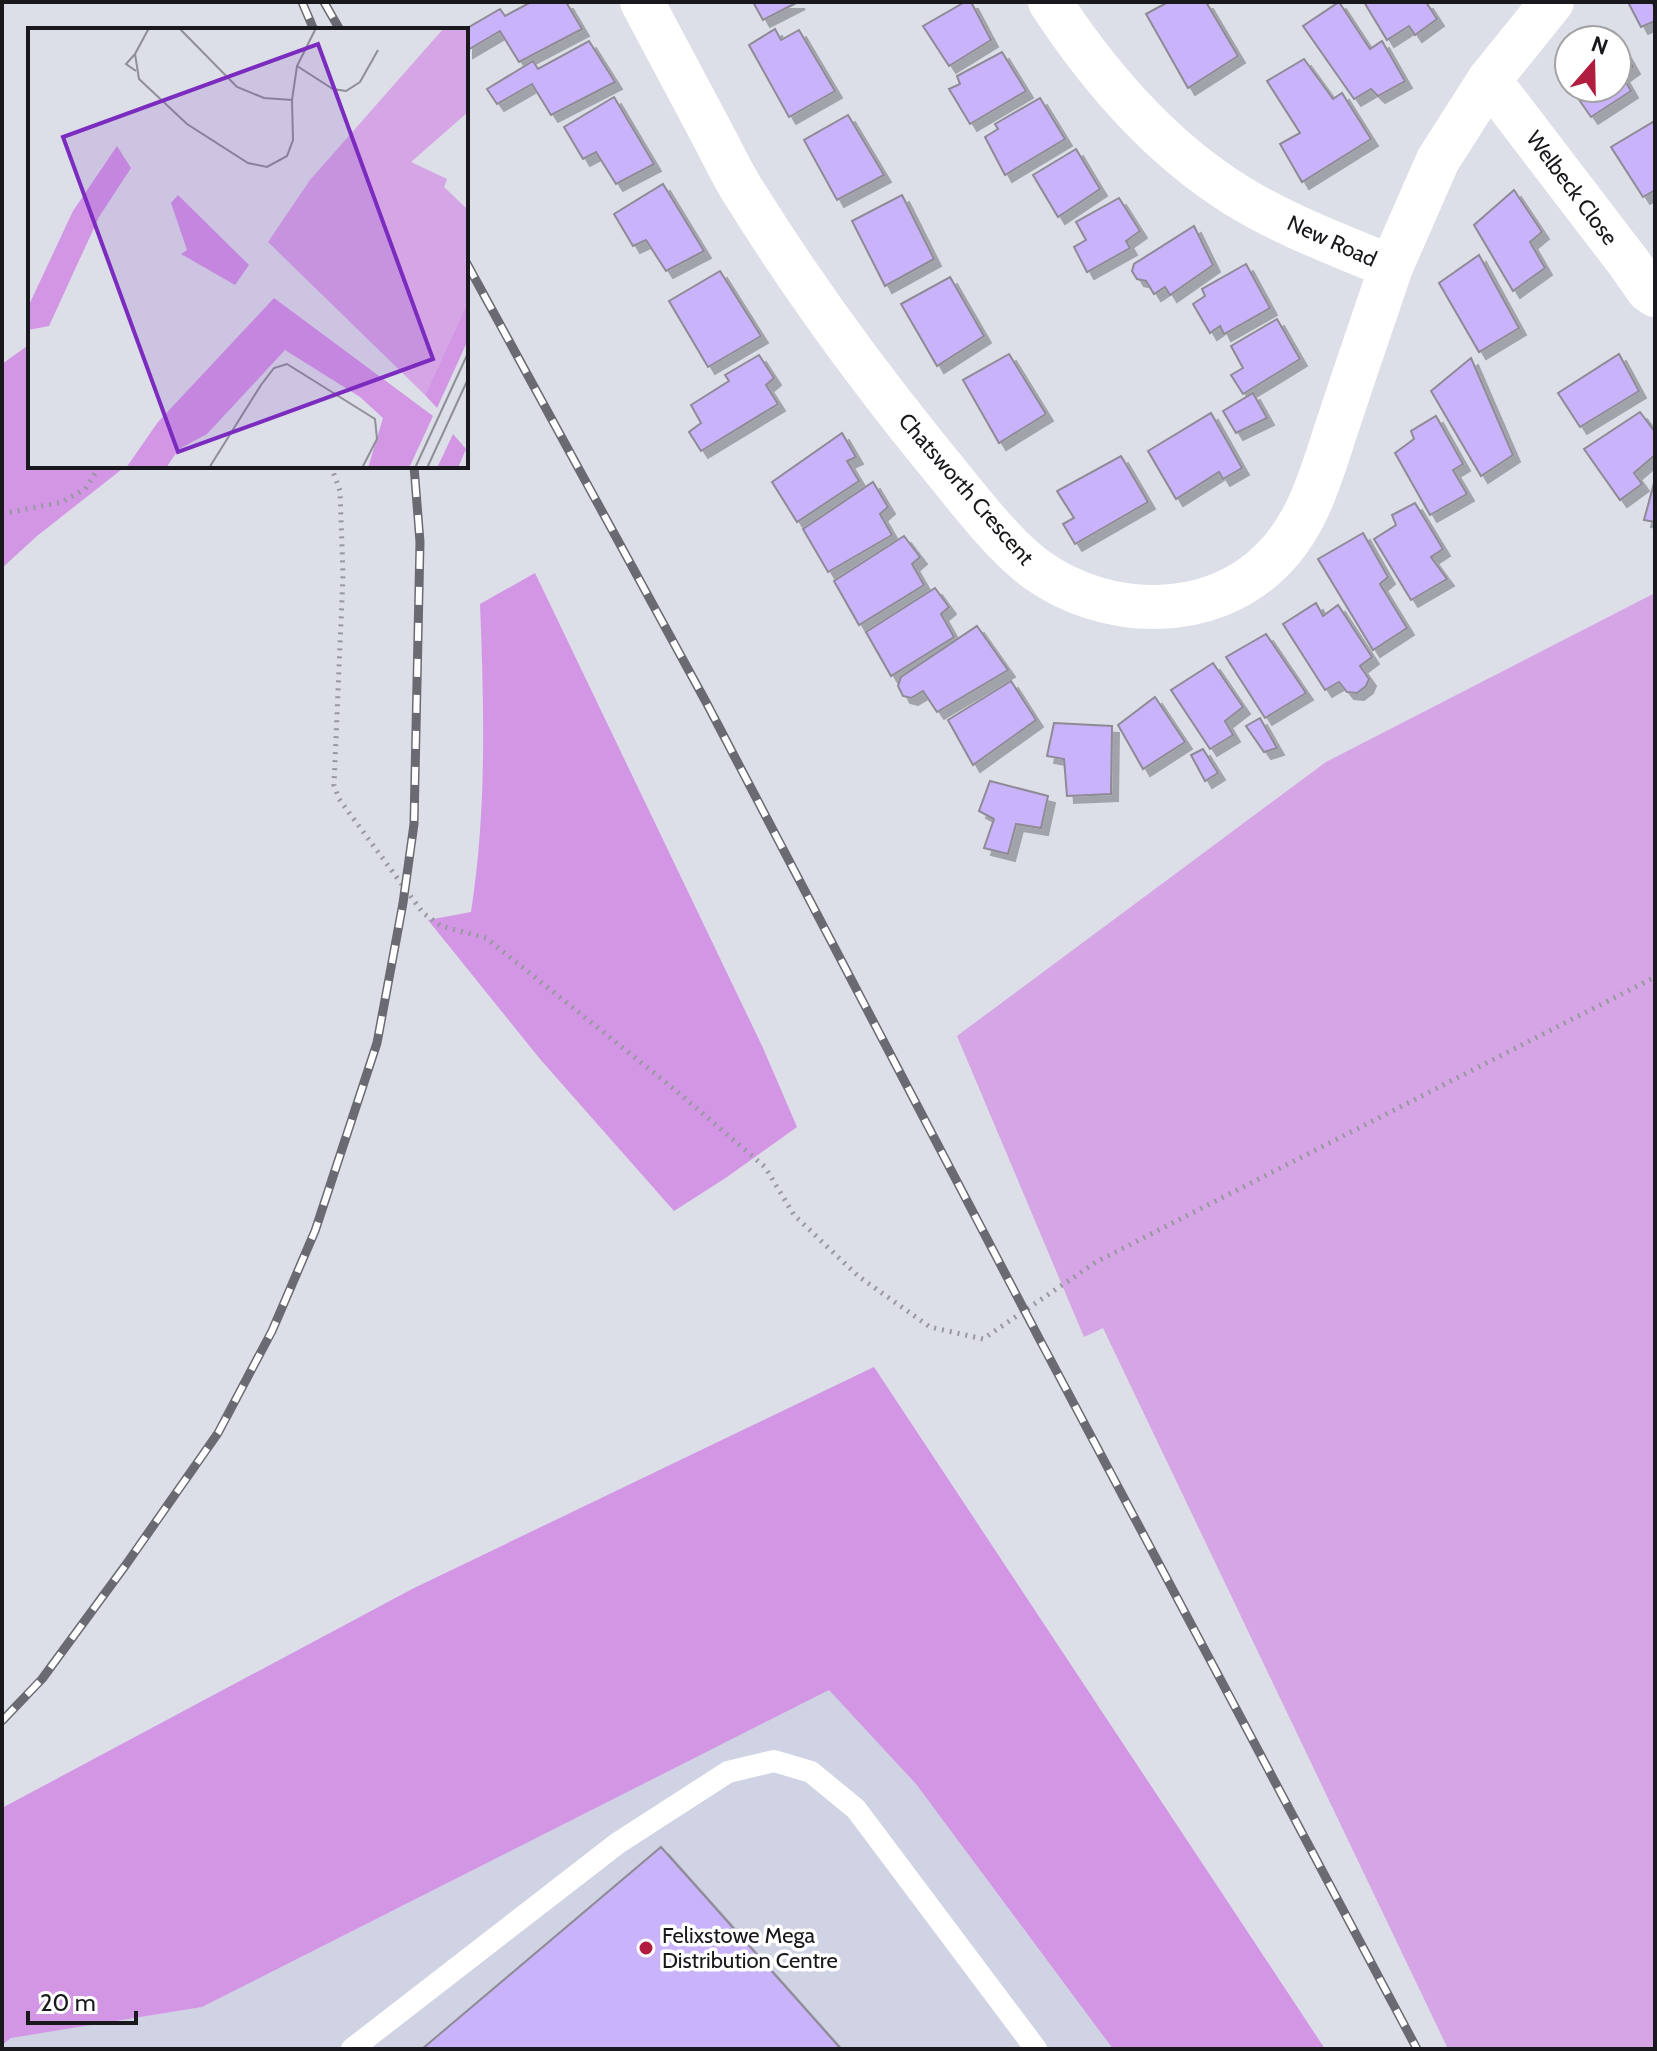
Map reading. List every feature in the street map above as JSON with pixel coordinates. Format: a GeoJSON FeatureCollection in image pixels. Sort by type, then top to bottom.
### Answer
{"type":"FeatureCollection","features":[{"type":"Feature","properties":{"kind":"street","name":"Chatsworth Crescent"},"geometry":{"type":"LineString","coordinates":[[642,2],[740,186],[821,309],[892,404],[995,530],[1037,570],[1107,603],[1143,608],[1183,606],[1218,595],[1248,580],[1271,561],[1290,539],[1311,502],[1391,267]]}},
{"type":"Feature","properties":{"kind":"street","name":"New Road"},"geometry":{"type":"LineString","coordinates":[[1050,2],[1104,78],[1151,128],[1192,165],[1236,195],[1278,217],[1391,267],[1438,160],[1489,80],[1552,2]]}},
{"type":"Feature","properties":{"kind":"street","name":"Welbeck Close"},"geometry":{"type":"LineString","coordinates":[[1489,80],[1648,290],[1655,295]]}},
{"type":"Feature","properties":{"kind":"lane"},"geometry":{"type":"LineString","coordinates":[[352,2049],[618,1843],[728,1772],[774,1761],[811,1772],[856,1809],[1036,2049]]}},
{"type":"Feature","properties":{"kind":"path"},"geometry":{"type":"LineString","coordinates":[[2,514],[62,502],[85,489],[99,468]]}},
{"type":"Feature","properties":{"kind":"path"},"geometry":{"type":"LineString","coordinates":[[332,468],[340,491],[343,575],[334,785],[339,799],[423,913],[441,926],[486,938],[674,1089],[765,1167],[794,1215],[858,1276],[930,1327],[983,1339],[1096,1262],[1655,977]]}},
{"type":"Feature","properties":{"kind":"shaded area"},"geometry":{"type":"Polygon","coordinates":[[[28,345],[28,468],[123,468],[37,536],[2,568],[2,364],[28,345]]]}},
{"type":"Feature","properties":{"kind":"shaded area"},"geometry":{"type":"Polygon","coordinates":[[[535,573],[763,1048],[797,1127],[674,1211],[540,1059],[428,920],[471,912],[482,797],[480,604],[535,573]]]}},
{"type":"Feature","properties":{"kind":"shaded area"},"geometry":{"type":"Polygon","coordinates":[[[1655,593],[1655,2049],[1448,2049],[1103,1328],[1084,1337],[957,1036],[1326,762],[1655,593]]]}},
{"type":"Feature","properties":{"kind":"shaded area"},"geometry":{"type":"Polygon","coordinates":[[[874,1367],[1325,2049],[1113,2049],[916,1784],[829,1690],[202,2007],[11,2038],[2,2045],[2,1808],[414,1588],[874,1367]]]}},
{"type":"Feature","properties":{"kind":"shaded area"},"geometry":{"type":"Polygon","coordinates":[[[829,1689],[916,1784],[1113,2049],[2,2049],[2,2045],[11,2038],[202,2007],[829,1689]]]}},
{"type":"Feature","properties":{"kind":"building"},"geometry":{"type":"Polygon","coordinates":[[[531,2],[566,2],[582,29],[519,62],[500,31],[468,50],[467,28],[500,9],[505,16],[531,2]]]}},
{"type":"Feature","properties":{"kind":"building"},"geometry":{"type":"Polygon","coordinates":[[[753,2],[798,2],[763,20],[753,2]]]}},
{"type":"Feature","properties":{"kind":"building"},"geometry":{"type":"Polygon","coordinates":[[[965,2],[971,2],[991,40],[949,66],[923,26],[965,2]]]}},
{"type":"Feature","properties":{"kind":"building"},"geometry":{"type":"Polygon","coordinates":[[[1168,2],[1206,2],[1238,56],[1188,88],[1146,14],[1168,2]]]}},
{"type":"Feature","properties":{"kind":"building"},"geometry":{"type":"Polygon","coordinates":[[[1339,2],[1370,49],[1382,41],[1405,81],[1378,96],[1371,89],[1354,99],[1303,26],[1339,2]]]}},
{"type":"Feature","properties":{"kind":"building"},"geometry":{"type":"Polygon","coordinates":[[[1364,2],[1426,2],[1437,19],[1415,35],[1409,26],[1387,40],[1364,2]]]}},
{"type":"Feature","properties":{"kind":"building"},"geometry":{"type":"Polygon","coordinates":[[[1652,2],[1655,21],[1641,27],[1629,4],[1652,2]]]}},
{"type":"Feature","properties":{"kind":"building"},"geometry":{"type":"Polygon","coordinates":[[[775,29],[781,40],[799,30],[835,91],[789,117],[749,45],[775,29]]]}},
{"type":"Feature","properties":{"kind":"building"},"geometry":{"type":"Polygon","coordinates":[[[589,41],[615,82],[551,115],[532,84],[497,104],[487,89],[533,61],[538,69],[589,41]]]}},
{"type":"Feature","properties":{"kind":"building"},"geometry":{"type":"Polygon","coordinates":[[[1002,52],[1026,91],[970,124],[949,89],[960,84],[957,76],[1002,52]]]}},
{"type":"Feature","properties":{"kind":"building"},"geometry":{"type":"Polygon","coordinates":[[[1304,59],[1333,99],[1342,93],[1371,139],[1302,182],[1280,144],[1300,133],[1267,81],[1304,59]]]}},
{"type":"Feature","properties":{"kind":"building"},"geometry":{"type":"Polygon","coordinates":[[[614,97],[654,164],[616,184],[596,152],[583,159],[564,127],[614,97]]]}},
{"type":"Feature","properties":{"kind":"building"},"geometry":{"type":"Polygon","coordinates":[[[1040,98],[1065,139],[1005,175],[985,137],[998,129],[995,124],[1040,98]]]}},
{"type":"Feature","properties":{"kind":"building"},"geometry":{"type":"Polygon","coordinates":[[[1582,104],[1611,104],[1591,117],[1582,104]]]}},
{"type":"Feature","properties":{"kind":"building"},"geometry":{"type":"Polygon","coordinates":[[[848,115],[884,175],[837,200],[804,140],[848,115]]]}},
{"type":"Feature","properties":{"kind":"building"},"geometry":{"type":"Polygon","coordinates":[[[1653,122],[1655,190],[1643,197],[1611,147],[1653,122]]]}},
{"type":"Feature","properties":{"kind":"building"},"geometry":{"type":"Polygon","coordinates":[[[1076,149],[1100,189],[1058,217],[1033,175],[1076,149]]]}},
{"type":"Feature","properties":{"kind":"building"},"geometry":{"type":"Polygon","coordinates":[[[663,184],[704,251],[666,271],[646,240],[633,246],[614,214],[663,184]]]}},
{"type":"Feature","properties":{"kind":"building"},"geometry":{"type":"Polygon","coordinates":[[[1514,190],[1542,232],[1530,242],[1545,268],[1513,291],[1474,225],[1514,190]]]}},
{"type":"Feature","properties":{"kind":"building"},"geometry":{"type":"Polygon","coordinates":[[[902,195],[934,259],[885,286],[852,221],[902,195]]]}},
{"type":"Feature","properties":{"kind":"building"},"geometry":{"type":"Polygon","coordinates":[[[1119,198],[1140,231],[1126,241],[1130,248],[1087,272],[1074,247],[1086,240],[1076,222],[1119,198]]]}},
{"type":"Feature","properties":{"kind":"building"},"geometry":{"type":"Polygon","coordinates":[[[1194,226],[1213,265],[1170,295],[1165,287],[1154,294],[1146,281],[1137,279],[1132,271],[1134,264],[1194,226]]]}},
{"type":"Feature","properties":{"kind":"building"},"geometry":{"type":"Polygon","coordinates":[[[1479,255],[1519,328],[1479,352],[1439,283],[1479,255]]]}},
{"type":"Feature","properties":{"kind":"building"},"geometry":{"type":"Polygon","coordinates":[[[1246,264],[1270,308],[1224,334],[1220,326],[1210,333],[1193,304],[1205,296],[1202,289],[1246,264]]]}},
{"type":"Feature","properties":{"kind":"building"},"geometry":{"type":"Polygon","coordinates":[[[720,271],[761,336],[708,367],[669,301],[720,271]]]}},
{"type":"Feature","properties":{"kind":"building"},"geometry":{"type":"Polygon","coordinates":[[[950,277],[984,336],[937,366],[901,304],[950,277]]]}},
{"type":"Feature","properties":{"kind":"building"},"geometry":{"type":"Polygon","coordinates":[[[1277,319],[1300,359],[1243,394],[1231,375],[1243,368],[1231,346],[1277,319]]]}},
{"type":"Feature","properties":{"kind":"building"},"geometry":{"type":"Polygon","coordinates":[[[1009,354],[1046,414],[999,443],[963,380],[1009,354]]]}},
{"type":"Feature","properties":{"kind":"building"},"geometry":{"type":"Polygon","coordinates":[[[1619,354],[1639,391],[1580,427],[1558,393],[1619,354]]]}},
{"type":"Feature","properties":{"kind":"building"},"geometry":{"type":"Polygon","coordinates":[[[759,355],[774,378],[766,385],[778,404],[701,451],[689,432],[701,423],[691,405],[729,381],[725,375],[759,355]]]}},
{"type":"Feature","properties":{"kind":"building"},"geometry":{"type":"Polygon","coordinates":[[[1471,358],[1513,455],[1481,476],[1431,391],[1471,358]]]}},
{"type":"Feature","properties":{"kind":"building"},"geometry":{"type":"Polygon","coordinates":[[[1253,393],[1267,418],[1236,433],[1223,411],[1253,393]]]}},
{"type":"Feature","properties":{"kind":"building"},"geometry":{"type":"Polygon","coordinates":[[[1640,412],[1655,432],[1655,455],[1634,473],[1642,484],[1620,500],[1584,449],[1640,412]]]}},
{"type":"Feature","properties":{"kind":"building"},"geometry":{"type":"Polygon","coordinates":[[[1211,413],[1242,468],[1223,479],[1219,472],[1176,499],[1148,451],[1211,413]]]}},
{"type":"Feature","properties":{"kind":"building"},"geometry":{"type":"Polygon","coordinates":[[[1436,416],[1463,464],[1453,470],[1467,494],[1430,515],[1395,453],[1414,439],[1411,431],[1436,416]]]}},
{"type":"Feature","properties":{"kind":"building"},"geometry":{"type":"Polygon","coordinates":[[[842,433],[856,457],[847,461],[859,481],[797,522],[772,482],[842,433]]]}},
{"type":"Feature","properties":{"kind":"building"},"geometry":{"type":"Polygon","coordinates":[[[1121,456],[1148,502],[1075,544],[1063,524],[1074,518],[1057,491],[1121,456]]]}},
{"type":"Feature","properties":{"kind":"building"},"geometry":{"type":"Polygon","coordinates":[[[873,482],[888,507],[880,514],[892,535],[828,572],[803,529],[873,482]]]}},
{"type":"Feature","properties":{"kind":"building"},"geometry":{"type":"Polygon","coordinates":[[[1655,483],[1655,522],[1644,520],[1655,483]]]}},
{"type":"Feature","properties":{"kind":"building"},"geometry":{"type":"Polygon","coordinates":[[[1415,503],[1443,549],[1431,557],[1447,579],[1411,600],[1374,539],[1396,525],[1392,515],[1415,503]]]}},
{"type":"Feature","properties":{"kind":"building"},"geometry":{"type":"Polygon","coordinates":[[[1363,533],[1388,577],[1380,584],[1407,628],[1373,650],[1318,559],[1363,533]]]}},
{"type":"Feature","properties":{"kind":"building"},"geometry":{"type":"Polygon","coordinates":[[[904,536],[920,557],[912,564],[924,585],[859,625],[834,581],[904,536]]]}},
{"type":"Feature","properties":{"kind":"building"},"geometry":{"type":"Polygon","coordinates":[[[935,588],[949,607],[941,614],[954,637],[891,676],[866,632],[935,588]]]}},
{"type":"Feature","properties":{"kind":"building"},"geometry":{"type":"Polygon","coordinates":[[[1316,603],[1323,616],[1338,605],[1372,657],[1360,666],[1369,679],[1357,693],[1347,692],[1339,682],[1325,690],[1283,624],[1316,603]]]}},
{"type":"Feature","properties":{"kind":"building"},"geometry":{"type":"Polygon","coordinates":[[[977,626],[1008,670],[937,712],[923,691],[911,698],[903,696],[898,686],[901,677],[977,626]]]}},
{"type":"Feature","properties":{"kind":"building"},"geometry":{"type":"Polygon","coordinates":[[[1266,634],[1306,693],[1265,718],[1226,657],[1266,634]]]}},
{"type":"Feature","properties":{"kind":"building"},"geometry":{"type":"Polygon","coordinates":[[[1213,663],[1243,707],[1225,721],[1233,735],[1210,749],[1171,690],[1213,663]]]}},
{"type":"Feature","properties":{"kind":"building"},"geometry":{"type":"Polygon","coordinates":[[[1011,681],[1036,720],[973,765],[948,720],[1011,681]]]}},
{"type":"Feature","properties":{"kind":"building"},"geometry":{"type":"Polygon","coordinates":[[[1155,697],[1185,742],[1143,769],[1118,725],[1155,697]]]}},
{"type":"Feature","properties":{"kind":"building"},"geometry":{"type":"Polygon","coordinates":[[[1260,718],[1277,748],[1264,752],[1246,726],[1260,718]]]}},
{"type":"Feature","properties":{"kind":"building"},"geometry":{"type":"Polygon","coordinates":[[[1054,723],[1112,726],[1111,794],[1067,796],[1064,759],[1047,756],[1054,723]]]}},
{"type":"Feature","properties":{"kind":"building"},"geometry":{"type":"Polygon","coordinates":[[[1203,749],[1218,773],[1205,781],[1191,755],[1203,749]]]}},
{"type":"Feature","properties":{"kind":"building"},"geometry":{"type":"Polygon","coordinates":[[[990,781],[1048,796],[1041,828],[1016,824],[1008,854],[984,848],[994,819],[979,811],[990,781]]]}},
{"type":"Feature","properties":{"kind":"building","name":"Felixstowe Mega Distribution Centre"},"geometry":{"type":"Polygon","coordinates":[[[661,1847],[841,2049],[422,2049],[661,1847]]]}},
{"type":"Feature","properties":{"kind":"railway"},"geometry":{"type":"LineString","coordinates":[[302,2],[313,28]]}},
{"type":"Feature","properties":{"kind":"railway"},"geometry":{"type":"LineString","coordinates":[[324,2],[339,28]]}},
{"type":"Feature","properties":{"kind":"railway"},"geometry":{"type":"LineString","coordinates":[[468,266],[706,702],[1041,1342],[1417,2049]]}},
{"type":"Feature","properties":{"kind":"railway"},"geometry":{"type":"LineString","coordinates":[[2,1721],[42,1679],[218,1433],[272,1331],[315,1231],[377,1043],[414,824],[420,542],[414,468]]}},
{"type":"Feature","properties":{"kind":"place","name":"Felixstowe Mega Distribution Centre"},"geometry":{"type":"Point","coordinates":[646,1948]}}]}
